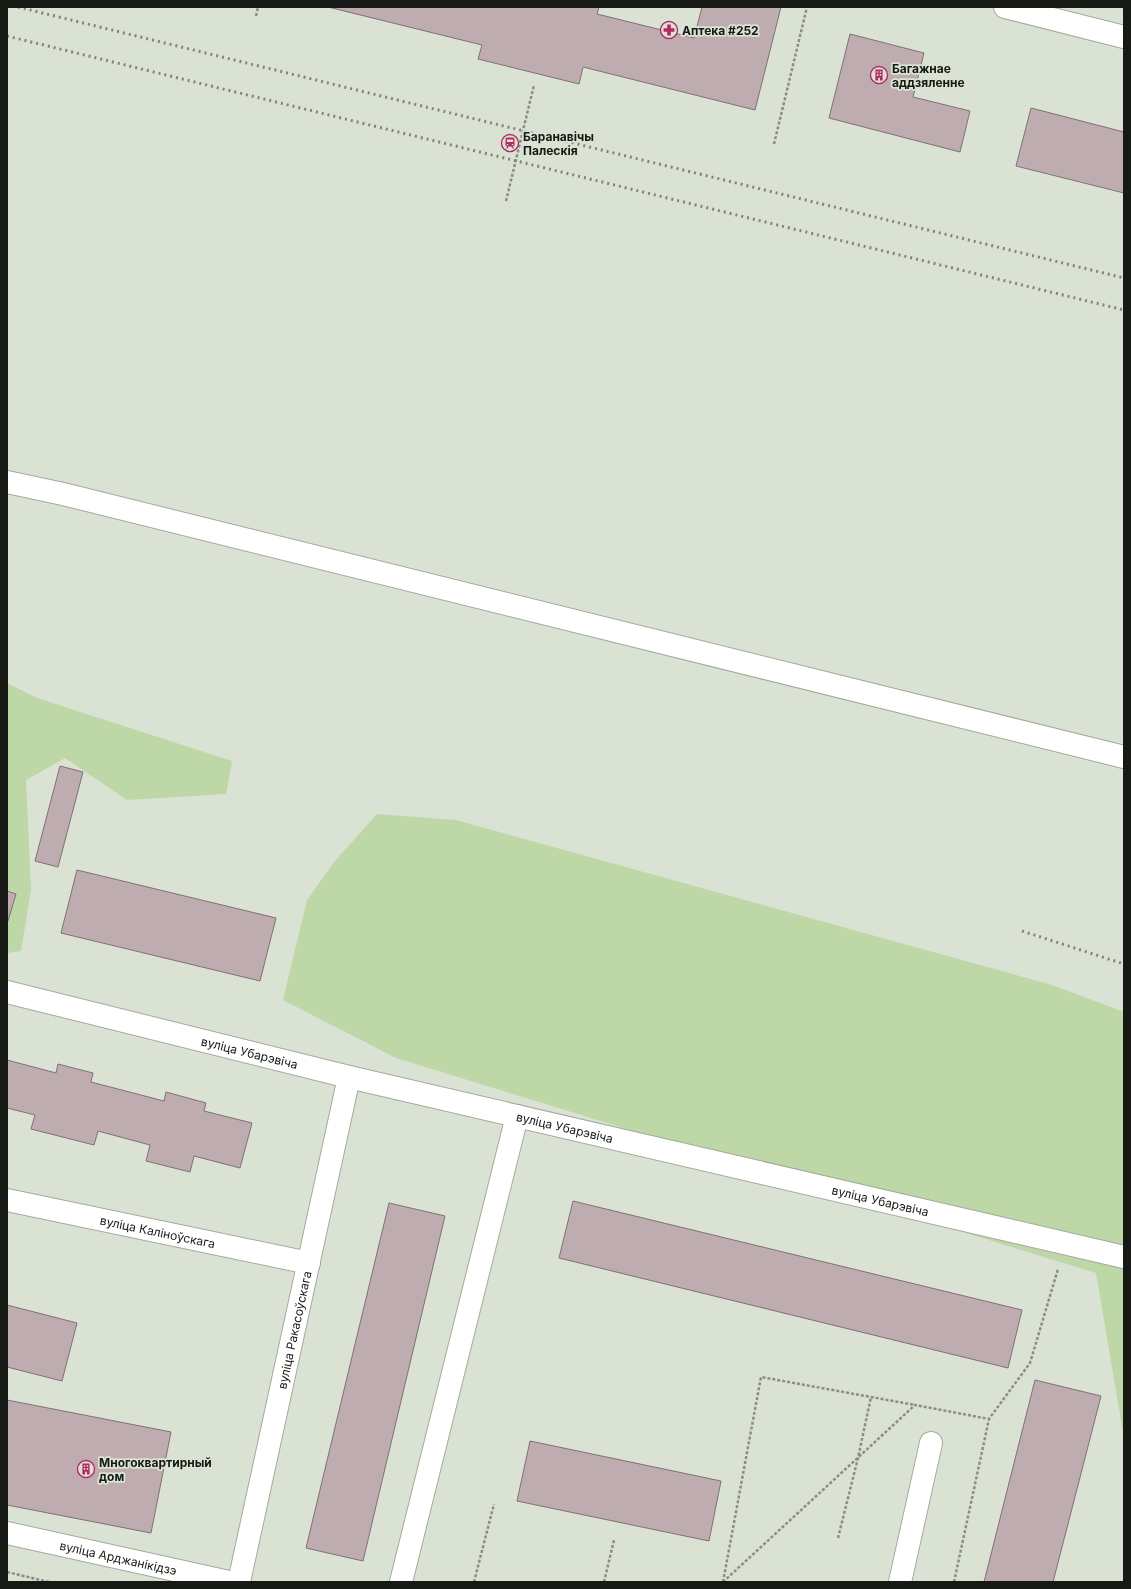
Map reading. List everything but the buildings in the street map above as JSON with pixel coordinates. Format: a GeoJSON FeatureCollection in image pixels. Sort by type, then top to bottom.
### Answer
{"type":"FeatureCollection","features":[{"type":"Feature","properties":{"kind":"street"},"geometry":{"type":"LineString","coordinates":[[1005,7],[1124,37]]}},
{"type":"Feature","properties":{"kind":"street"},"geometry":{"type":"LineString","coordinates":[[7,482],[63,494],[1124,757]]}},
{"type":"Feature","properties":{"kind":"street","name":"вуліца Убарэвіча"},"geometry":{"type":"LineString","coordinates":[[7,992],[349,1077],[1124,1258]]}},
{"type":"Feature","properties":{"kind":"street","name":"вуліца Ракасоўскага"},"geometry":{"type":"LineString","coordinates":[[239,1582],[349,1077]]}},
{"type":"Feature","properties":{"kind":"street"},"geometry":{"type":"LineString","coordinates":[[401,1582],[517,1116]]}},
{"type":"Feature","properties":{"kind":"street","name":"вуліца Каліноўскага"},"geometry":{"type":"LineString","coordinates":[[7,1200],[309,1263]]}},
{"type":"Feature","properties":{"kind":"street"},"geometry":{"type":"LineString","coordinates":[[900,1582],[931,1443]]}},
{"type":"Feature","properties":{"kind":"street","name":"вуліца Арджанікідзэ"},"geometry":{"type":"LineString","coordinates":[[7,1533],[229,1582]]}},
{"type":"Feature","properties":{"kind":"path"},"geometry":{"type":"LineString","coordinates":[[256,16],[258,7]]}},
{"type":"Feature","properties":{"kind":"path"},"geometry":{"type":"LineString","coordinates":[[774,144],[807,7]]}},
{"type":"Feature","properties":{"kind":"path"},"geometry":{"type":"LineString","coordinates":[[506,201],[534,85]]}},
{"type":"Feature","properties":{"kind":"path"},"geometry":{"type":"LineString","coordinates":[[723,1582],[761,1377],[915,1405]]}},
{"type":"Feature","properties":{"kind":"path"},"geometry":{"type":"LineString","coordinates":[[838,1538],[858,1458],[871,1397]]}},
{"type":"Feature","properties":{"kind":"path"},"geometry":{"type":"LineString","coordinates":[[954,1582],[989,1419]]}},
{"type":"Feature","properties":{"kind":"path"},"geometry":{"type":"LineString","coordinates":[[474,1582],[494,1504]]}},
{"type":"Feature","properties":{"kind":"path"},"geometry":{"type":"LineString","coordinates":[[604,1582],[614,1540]]}},
{"type":"Feature","properties":{"kind":"path"},"geometry":{"type":"LineString","coordinates":[[7,1572],[49,1582]]}},
{"type":"Feature","properties":{"kind":"green space"},"geometry":{"type":"Polygon","coordinates":[[[7,683],[37,698],[232,761],[226,794],[127,800],[65,758],[26,780],[31,890],[21,951],[7,953],[7,683]]]}},
{"type":"Feature","properties":{"kind":"green space"},"geometry":{"type":"Polygon","coordinates":[[[377,814],[456,820],[1052,985],[1124,1012],[1124,1438],[1096,1273],[396,1058],[283,1000],[307,900],[335,861],[377,814]]]}},
{"type":"Feature","properties":{"kind":"railway"},"geometry":{"type":"LineString","coordinates":[[18,7],[1124,278]]}},
{"type":"Feature","properties":{"kind":"railway"},"geometry":{"type":"LineString","coordinates":[[7,36],[1124,310]]}},
{"type":"Feature","properties":{"kind":"railway"},"geometry":{"type":"LineString","coordinates":[[1022,931],[1124,964]]}},
{"type":"Feature","properties":{"kind":"place","name":"Аптека #252"},"geometry":{"type":"Point","coordinates":[669,30]}},
{"type":"Feature","properties":{"kind":"place","name":"Багажнае аддзяленне"},"geometry":{"type":"Point","coordinates":[879,75]}},
{"type":"Feature","properties":{"kind":"place","name":"Баранавічы Палескія"},"geometry":{"type":"Point","coordinates":[510,143]}},
{"type":"Feature","properties":{"kind":"place","name":"Многоквартирный дом"},"geometry":{"type":"Point","coordinates":[86,1469]}}]}
